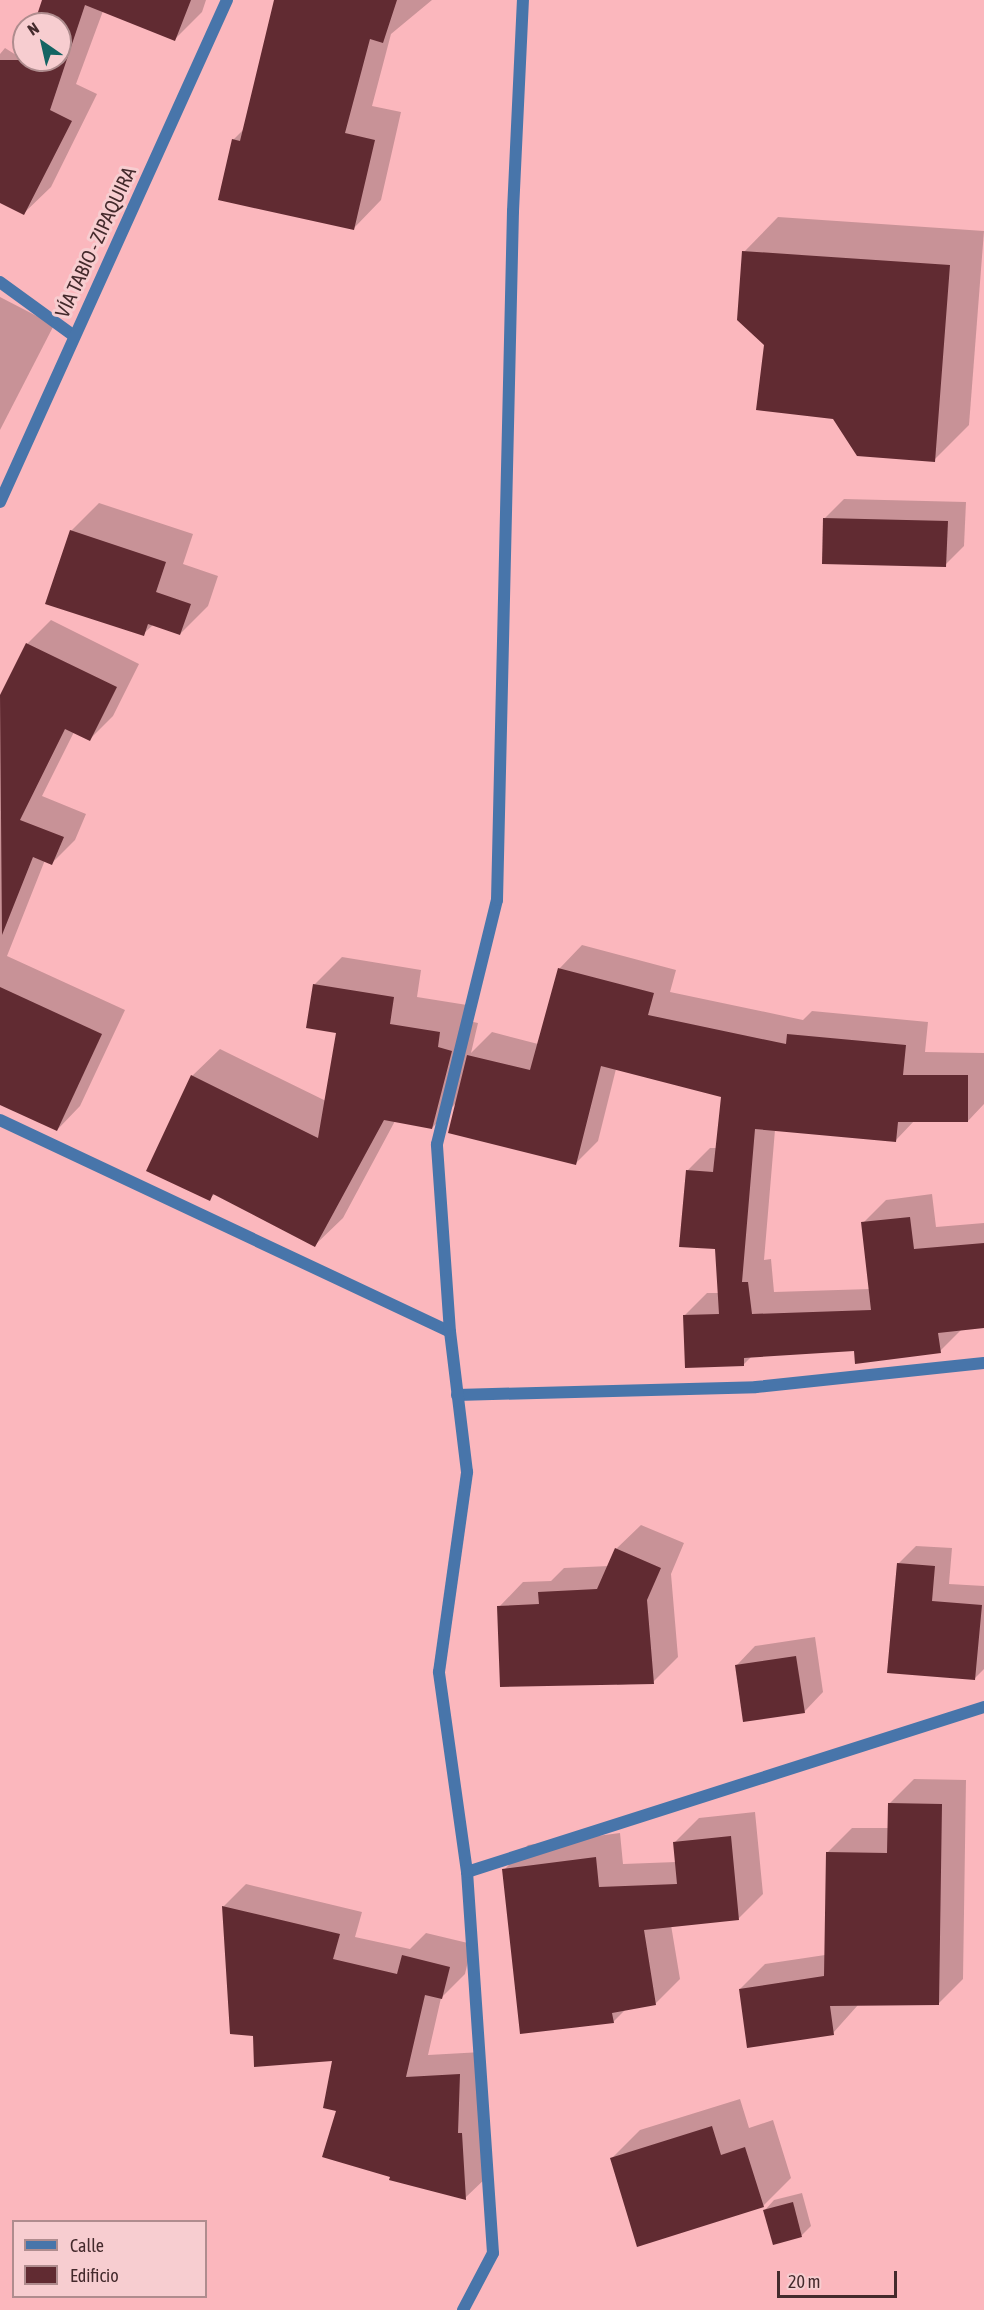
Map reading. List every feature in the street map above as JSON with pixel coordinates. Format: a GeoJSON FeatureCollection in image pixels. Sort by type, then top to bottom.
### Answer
{"type":"FeatureCollection","features":[{"type":"Feature","properties":{"kind":"street","name":"VÍA TABIO - ZIPAQUIRA"},"geometry":{"type":"LineString","coordinates":[[0,502],[227,0]]}},
{"type":"Feature","properties":{"kind":"street"},"geometry":{"type":"LineString","coordinates":[[463,2310],[493,2253],[467,1872],[439,1672],[467,1472],[450,1332],[437,1144],[497,900],[513,211],[524,0]]}},
{"type":"Feature","properties":{"kind":"street"},"geometry":{"type":"LineString","coordinates":[[0,282],[74,336]]}},
{"type":"Feature","properties":{"kind":"street"},"geometry":{"type":"LineString","coordinates":[[0,1120],[450,1332]]}},
{"type":"Feature","properties":{"kind":"street"},"geometry":{"type":"LineString","coordinates":[[457,1395],[756,1387],[984,1363]]}},
{"type":"Feature","properties":{"kind":"street"},"geometry":{"type":"LineString","coordinates":[[467,1872],[984,1707]]}},
{"type":"Feature","properties":{"kind":"building"},"geometry":{"type":"Polygon","coordinates":[[[42,0],[191,0],[175,41],[85,5],[72,44],[72,12],[38,12],[42,0]]]}},
{"type":"Feature","properties":{"kind":"building"},"geometry":{"type":"Polygon","coordinates":[[[274,0],[397,0],[383,43],[370,39],[345,133],[375,140],[354,230],[218,200],[232,139],[240,141],[274,0]]]}},
{"type":"Feature","properties":{"kind":"building"},"geometry":{"type":"Polygon","coordinates":[[[0,60],[12,60],[12,72],[63,72],[50,110],[72,121],[24,215],[0,203],[0,60]]]}},
{"type":"Feature","properties":{"kind":"building"},"geometry":{"type":"Polygon","coordinates":[[[742,251],[950,265],[935,462],[857,456],[833,419],[756,410],[764,345],[737,320],[742,251]]]}},
{"type":"Feature","properties":{"kind":"building"},"geometry":{"type":"Polygon","coordinates":[[[823,518],[948,521],[946,567],[822,564],[823,518]]]}},
{"type":"Feature","properties":{"kind":"building"},"geometry":{"type":"Polygon","coordinates":[[[70,530],[166,562],[156,592],[191,604],[180,635],[148,624],[144,636],[45,604],[70,530]]]}},
{"type":"Feature","properties":{"kind":"building"},"geometry":{"type":"Polygon","coordinates":[[[26,643],[117,687],[90,741],[65,729],[20,820],[64,837],[52,865],[33,857],[2,935],[0,695],[26,643]]]}},
{"type":"Feature","properties":{"kind":"building"},"geometry":{"type":"Polygon","coordinates":[[[558,968],[654,993],[648,1015],[786,1044],[787,1034],[906,1045],[903,1075],[968,1075],[968,1122],[898,1122],[896,1142],[755,1129],[742,1282],[748,1282],[752,1314],[871,1310],[861,1222],[910,1217],[914,1249],[984,1243],[984,1328],[938,1333],[941,1353],[855,1364],[854,1351],[744,1358],[744,1366],[685,1368],[683,1315],[719,1314],[715,1249],[679,1247],[686,1170],[713,1172],[721,1097],[601,1066],[576,1165],[448,1133],[467,1055],[530,1070],[558,968]]]}},
{"type":"Feature","properties":{"kind":"building"},"geometry":{"type":"Polygon","coordinates":[[[313,984],[394,997],[390,1024],[440,1032],[438,1047],[452,1051],[432,1129],[384,1120],[315,1247],[213,1194],[210,1201],[146,1171],[191,1075],[318,1138],[336,1033],[306,1028],[313,984]]]}},
{"type":"Feature","properties":{"kind":"building"},"geometry":{"type":"Polygon","coordinates":[[[0,987],[102,1034],[57,1131],[0,1105],[0,987]]]}},
{"type":"Feature","properties":{"kind":"building"},"geometry":{"type":"Polygon","coordinates":[[[615,1548],[661,1568],[647,1600],[654,1684],[500,1687],[497,1606],[539,1604],[538,1592],[597,1589],[615,1548]]]}},
{"type":"Feature","properties":{"kind":"building"},"geometry":{"type":"Polygon","coordinates":[[[897,1563],[935,1566],[932,1601],[982,1605],[975,1680],[887,1673],[897,1563]]]}},
{"type":"Feature","properties":{"kind":"building"},"geometry":{"type":"Polygon","coordinates":[[[796,1656],[805,1713],[743,1722],[735,1665],[796,1656]]]}},
{"type":"Feature","properties":{"kind":"building"},"geometry":{"type":"Polygon","coordinates":[[[888,1803],[942,1804],[939,2005],[830,2006],[834,2035],[747,2048],[739,1989],[824,1976],[826,1852],[887,1853],[888,1803]]]}},
{"type":"Feature","properties":{"kind":"building"},"geometry":{"type":"Polygon","coordinates":[[[731,1836],[739,1920],[644,1930],[656,2005],[612,2013],[614,2023],[520,2034],[502,1869],[596,1857],[599,1887],[677,1884],[673,1842],[731,1836]]]}},
{"type":"Feature","properties":{"kind":"building"},"geometry":{"type":"Polygon","coordinates":[[[222,1906],[340,1934],[333,1959],[397,1974],[402,1955],[450,1967],[442,1999],[425,1995],[406,2077],[460,2074],[458,2133],[462,2133],[466,2200],[389,2180],[390,2177],[322,2157],[336,2111],[323,2108],[332,2061],[254,2067],[253,2036],[230,2034],[222,1906]]]}},
{"type":"Feature","properties":{"kind":"building"},"geometry":{"type":"Polygon","coordinates":[[[712,2126],[721,2155],[745,2147],[764,2207],[637,2247],[610,2158],[712,2126]]]}},
{"type":"Feature","properties":{"kind":"building"},"geometry":{"type":"Polygon","coordinates":[[[793,2202],[802,2237],[773,2245],[763,2210],[793,2202]]]}}]}
